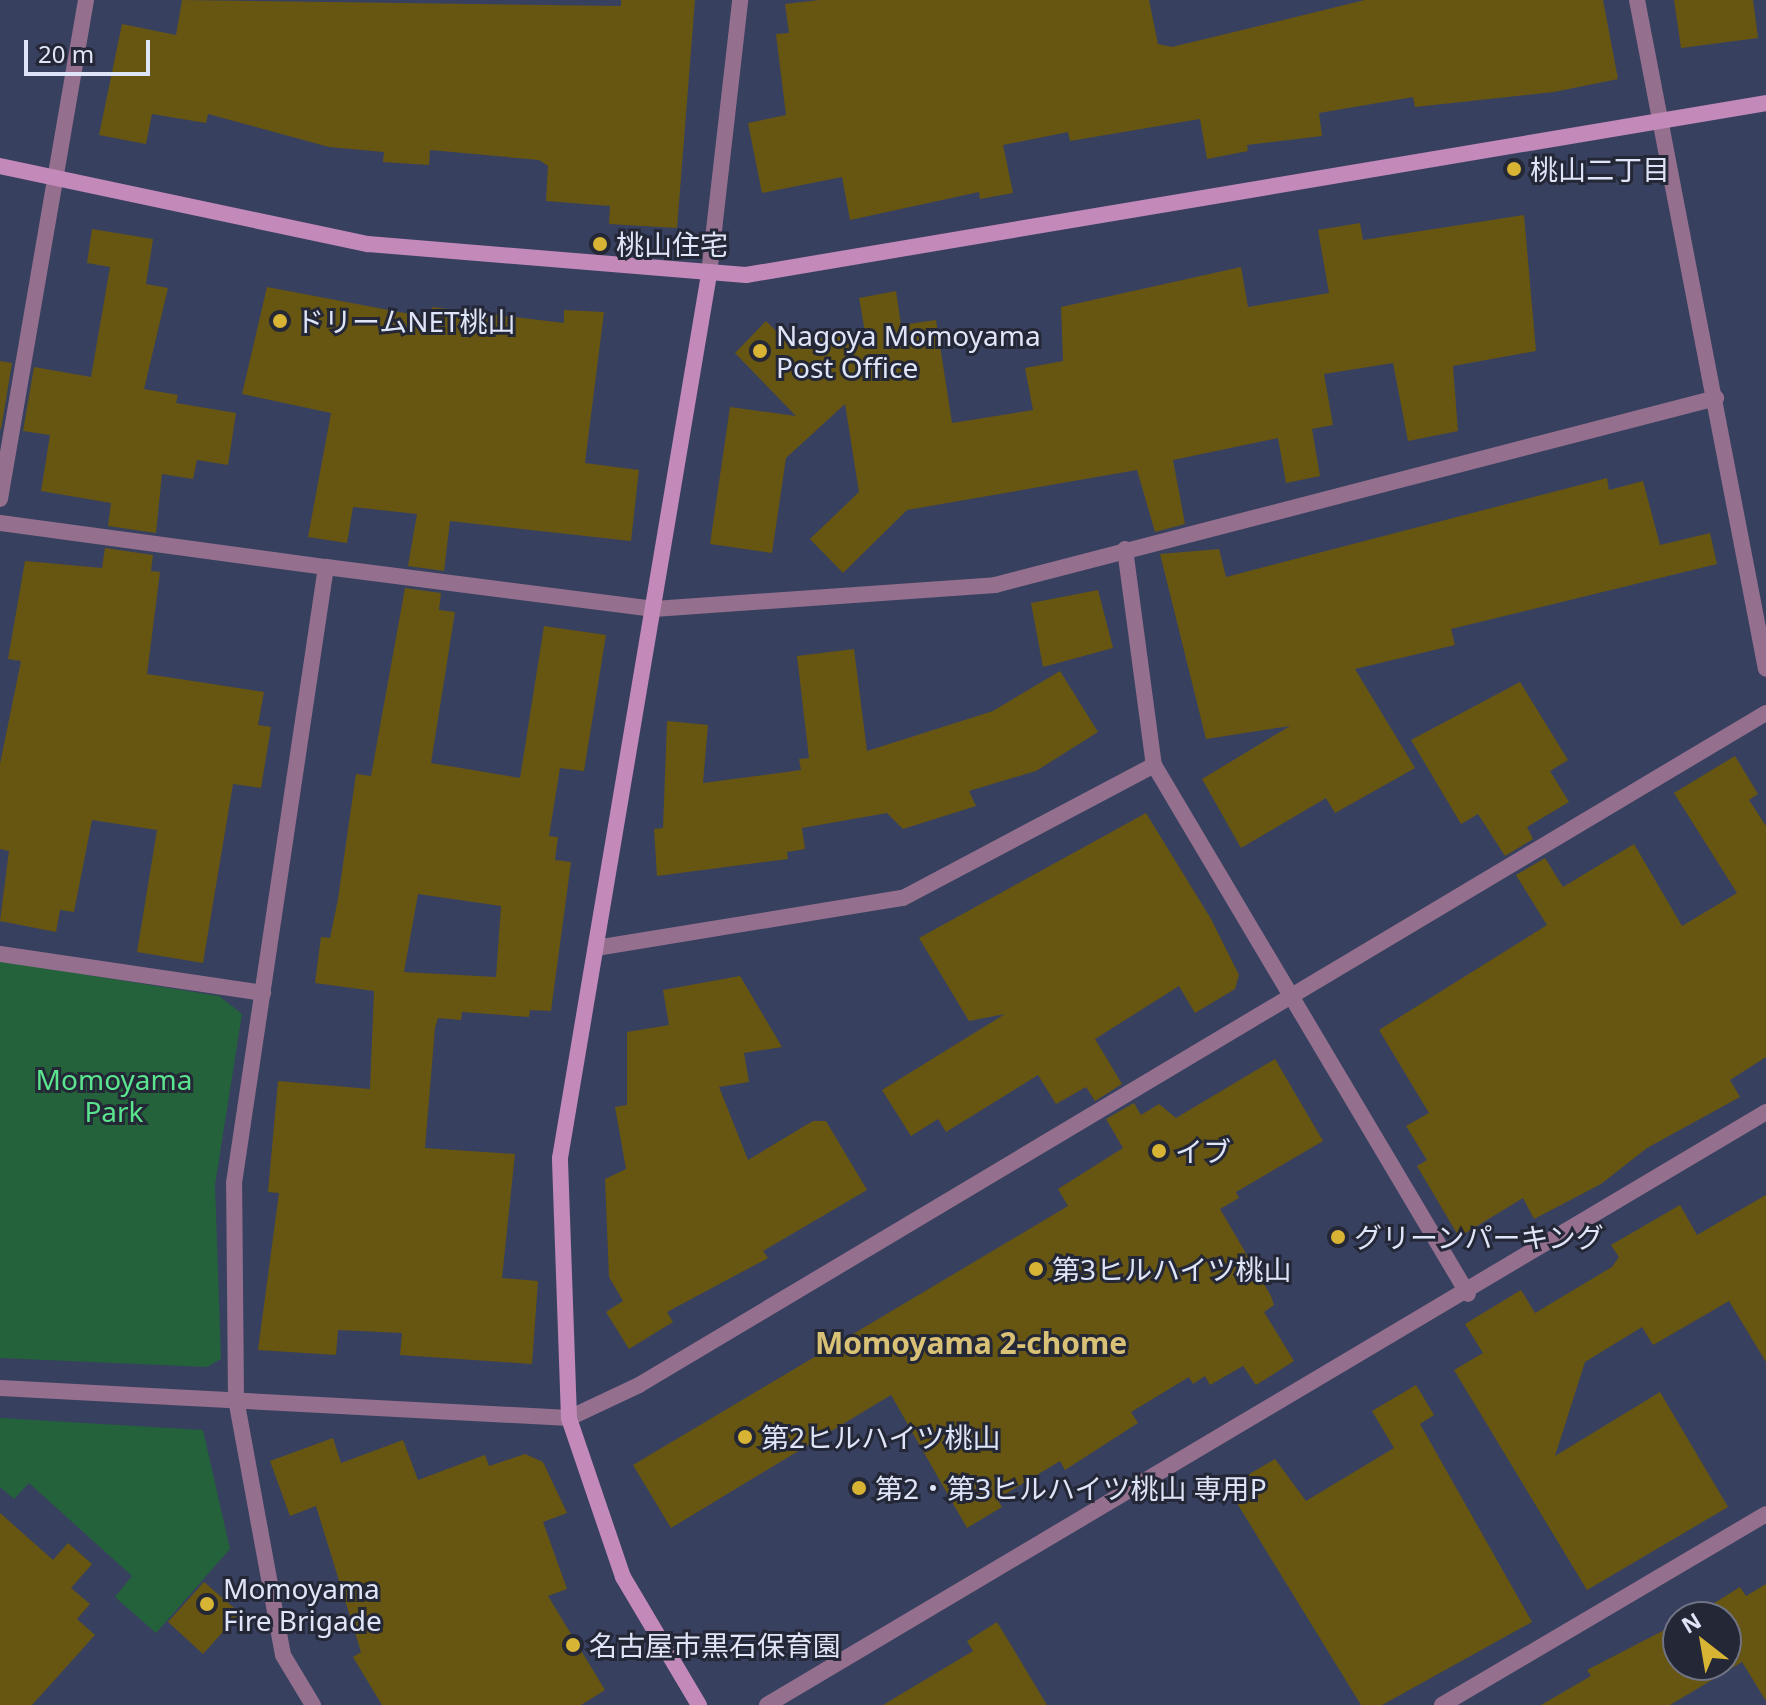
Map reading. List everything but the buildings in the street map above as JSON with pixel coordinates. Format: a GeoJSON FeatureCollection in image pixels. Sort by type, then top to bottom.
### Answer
{"type":"FeatureCollection","features":[{"type":"Feature","properties":{"kind":"street"},"geometry":{"type":"LineString","coordinates":[[0,499],[86,0]]}},
{"type":"Feature","properties":{"kind":"street"},"geometry":{"type":"LineString","coordinates":[[699,1705],[623,1577],[569,1418],[560,1158],[709,274],[740,0]]}},
{"type":"Feature","properties":{"kind":"street"},"geometry":{"type":"LineString","coordinates":[[1637,0],[1766,669]]}},
{"type":"Feature","properties":{"kind":"street"},"geometry":{"type":"LineString","coordinates":[[0,166],[368,244],[709,274],[1023,233],[1766,103]]}},
{"type":"Feature","properties":{"kind":"street"},"geometry":{"type":"LineString","coordinates":[[0,523],[654,609],[995,585],[1716,398]]}},
{"type":"Feature","properties":{"kind":"street"},"geometry":{"type":"LineString","coordinates":[[1125,549],[1154,765],[1468,1294]]}},
{"type":"Feature","properties":{"kind":"street"},"geometry":{"type":"LineString","coordinates":[[313,1705],[283,1655],[236,1399],[234,1183],[326,567]]}},
{"type":"Feature","properties":{"kind":"street"},"geometry":{"type":"LineString","coordinates":[[0,1388],[569,1418],[639,1385],[1766,713]]}},
{"type":"Feature","properties":{"kind":"street"},"geometry":{"type":"LineString","coordinates":[[596,948],[903,898],[1154,765]]}},
{"type":"Feature","properties":{"kind":"street"},"geometry":{"type":"LineString","coordinates":[[0,954],[263,993]]}},
{"type":"Feature","properties":{"kind":"street"},"geometry":{"type":"LineString","coordinates":[[767,1705],[1468,1294],[1766,1112]]}},
{"type":"Feature","properties":{"kind":"street"},"geometry":{"type":"LineString","coordinates":[[1442,1705],[1766,1514]]}},
{"type":"Feature","properties":{"kind":"green space","name":"Momoyama Park"},"geometry":{"type":"Polygon","coordinates":[[[0,961],[219,996],[242,1014],[215,1185],[221,1359],[207,1367],[0,1358],[0,961]]]}},
{"type":"Feature","properties":{"kind":"green space"},"geometry":{"type":"Polygon","coordinates":[[[0,1418],[203,1430],[230,1549],[156,1633],[115,1597],[132,1576],[29,1483],[14,1499],[0,1487],[0,1418]]]}},
{"type":"Feature","properties":{"kind":"place","name":"桃山二丁目"},"geometry":{"type":"Point","coordinates":[1514,169]}},
{"type":"Feature","properties":{"kind":"place","name":"桃山住宅"},"geometry":{"type":"Point","coordinates":[600,244]}},
{"type":"Feature","properties":{"kind":"place","name":"ドリームNET桃山"},"geometry":{"type":"Point","coordinates":[280,321]}},
{"type":"Feature","properties":{"kind":"place","name":"Nagoya Momoyama Post Office"},"geometry":{"type":"Point","coordinates":[760,351]}},
{"type":"Feature","properties":{"kind":"place","name":"イブ"},"geometry":{"type":"Point","coordinates":[1159,1151]}},
{"type":"Feature","properties":{"kind":"place","name":"グリーンパーキング"},"geometry":{"type":"Point","coordinates":[1338,1237]}},
{"type":"Feature","properties":{"kind":"place","name":"第3ヒルハイツ桃山"},"geometry":{"type":"Point","coordinates":[1036,1269]}},
{"type":"Feature","properties":{"kind":"place","name":"第2ヒルハイツ桃山"},"geometry":{"type":"Point","coordinates":[745,1437]}},
{"type":"Feature","properties":{"kind":"place","name":"第2・第3ヒルハイツ桃山 専用P"},"geometry":{"type":"Point","coordinates":[859,1488]}},
{"type":"Feature","properties":{"kind":"place","name":"Momoyama Fire Brigade"},"geometry":{"type":"Point","coordinates":[207,1604]}},
{"type":"Feature","properties":{"kind":"place","name":"名古屋市黒石保育園"},"geometry":{"type":"Point","coordinates":[573,1645]}},
{"type":"Feature","properties":{"kind":"district","name":"Momoyama 2-chome"},"geometry":{"type":"Point","coordinates":[971,1343]}}]}
